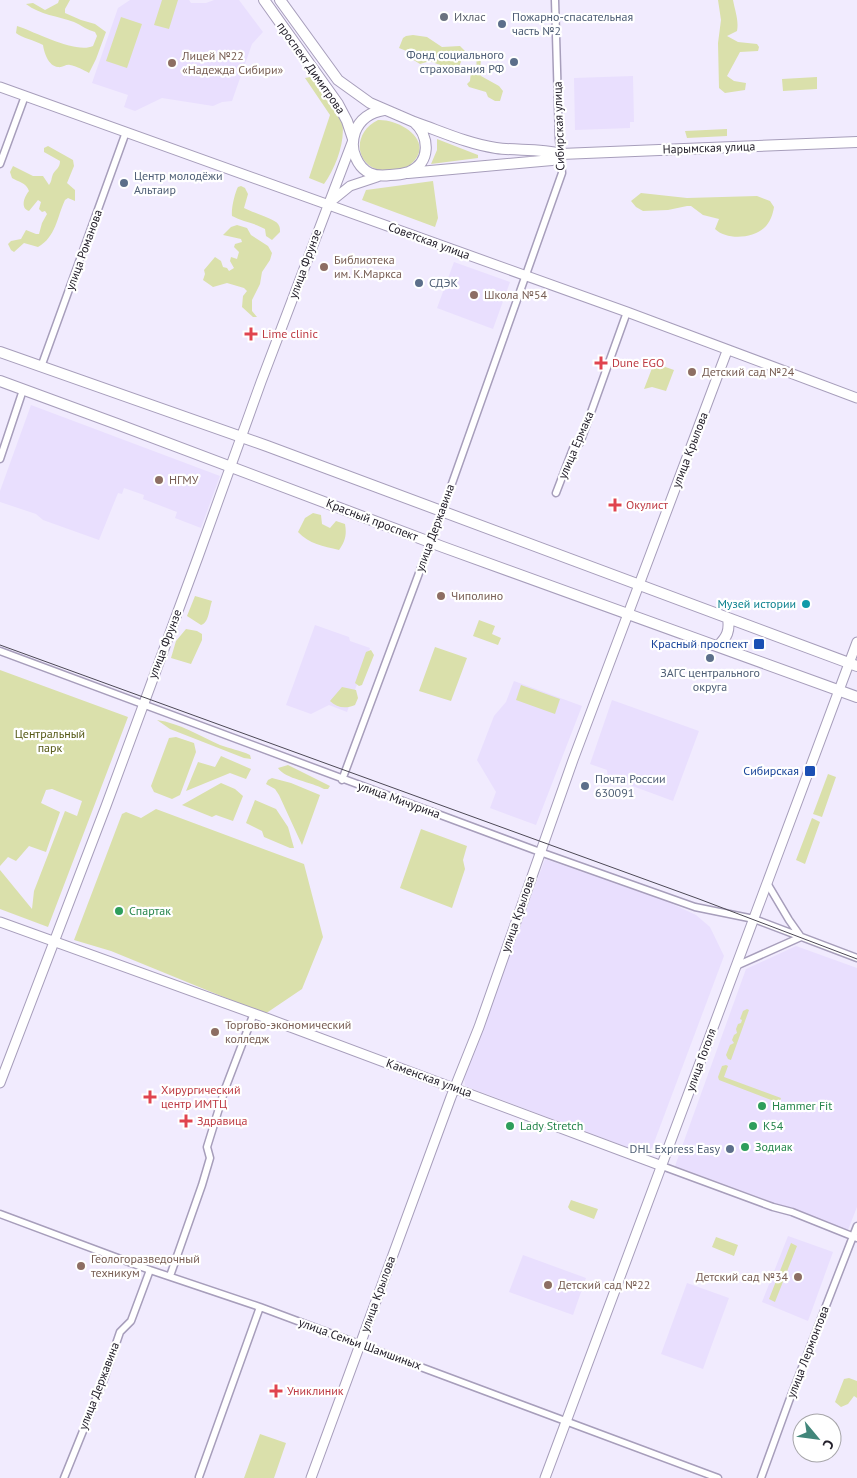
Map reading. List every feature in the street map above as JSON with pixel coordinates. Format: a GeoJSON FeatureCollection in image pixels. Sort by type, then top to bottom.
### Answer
{"type":"FeatureCollection","features":[{"type":"Feature","properties":{"kind":"main road","name":"проспект Димитрова"},"geometry":{"type":"LineString","coordinates":[[264,0],[338,104],[347,121],[353,140]]}},
{"type":"Feature","properties":{"kind":"main road","name":"проспект Димитрова"},"geometry":{"type":"LineString","coordinates":[[280,0],[338,80],[357,95],[384,110]]}},
{"type":"Feature","properties":{"kind":"main road"},"geometry":{"type":"LineString","coordinates":[[384,110],[414,122],[423,132],[427,145],[424,158],[415,169],[402,174],[377,177],[365,171],[358,162],[353,151],[353,140],[356,129],[363,119],[372,113],[384,110]]}},
{"type":"Feature","properties":{"kind":"main road","name":"Нарымская улица"},"geometry":{"type":"LineString","coordinates":[[414,122],[493,148],[551,151],[561,154],[857,142]]}},
{"type":"Feature","properties":{"kind":"main road","name":"Нарымская улица"},"geometry":{"type":"LineString","coordinates":[[402,174],[552,160],[561,154]]}},
{"type":"Feature","properties":{"kind":"main road"},"geometry":{"type":"LineString","coordinates":[[0,352],[241,437],[853,664]]}},
{"type":"Feature","properties":{"kind":"main road","name":"Красный проспект"},"geometry":{"type":"LineString","coordinates":[[0,381],[430,542],[857,697]]}},
{"type":"Feature","properties":{"kind":"main road"},"geometry":{"type":"LineString","coordinates":[[718,646],[726,637],[730,628],[728,618]]}},
{"type":"Feature","properties":{"kind":"street","name":"Сибирская улица"},"geometry":{"type":"LineString","coordinates":[[527,276],[562,173],[559,138],[555,0]]}},
{"type":"Feature","properties":{"kind":"street","name":"Советская улица"},"geometry":{"type":"LineString","coordinates":[[0,87],[627,312],[727,351],[857,398]]}},
{"type":"Feature","properties":{"kind":"street"},"geometry":{"type":"LineString","coordinates":[[0,164],[25,96]]}},
{"type":"Feature","properties":{"kind":"street","name":"улица Романова"},"geometry":{"type":"LineString","coordinates":[[41,367],[126,132]]}},
{"type":"Feature","properties":{"kind":"street","name":"улица Фрунзе"},"geometry":{"type":"LineString","coordinates":[[0,1083],[106,806],[327,205],[353,140]]}},
{"type":"Feature","properties":{"kind":"street"},"geometry":{"type":"LineString","coordinates":[[327,205],[350,186],[377,177]]}},
{"type":"Feature","properties":{"kind":"street","name":"улица Державина"},"geometry":{"type":"LineString","coordinates":[[342,780],[527,276]]}},
{"type":"Feature","properties":{"kind":"street","name":"улица Ермака"},"geometry":{"type":"LineString","coordinates":[[556,493],[574,446],[580,443],[627,312]]}},
{"type":"Feature","properties":{"kind":"street","name":"улица Крылова"},"geometry":{"type":"LineString","coordinates":[[311,1478],[479,1027],[540,852],[638,585],[727,351]]}},
{"type":"Feature","properties":{"kind":"street"},"geometry":{"type":"LineString","coordinates":[[0,459],[23,390]]}},
{"type":"Feature","properties":{"kind":"street","name":"улица Гоголя"},"geometry":{"type":"LineString","coordinates":[[545,1478],[840,690],[853,664],[857,642]]}},
{"type":"Feature","properties":{"kind":"street","name":"улица Мичурина"},"geometry":{"type":"LineString","coordinates":[[0,651],[342,780],[540,852],[695,907],[754,919],[857,958]]}},
{"type":"Feature","properties":{"kind":"street"},"geometry":{"type":"LineString","coordinates":[[736,966],[801,937],[788,920],[767,883]]}},
{"type":"Feature","properties":{"kind":"street","name":"Каменская улица"},"geometry":{"type":"LineString","coordinates":[[0,922],[254,1013],[855,1237]]}},
{"type":"Feature","properties":{"kind":"street"},"geometry":{"type":"LineString","coordinates":[[170,1276],[210,1158],[207,1147],[254,1013]]}},
{"type":"Feature","properties":{"kind":"street","name":"улица Семьи Шамшиных"},"geometry":{"type":"LineString","coordinates":[[0,1214],[150,1270],[260,1307],[718,1478]]}},
{"type":"Feature","properties":{"kind":"street","name":"улица Лермонтова"},"geometry":{"type":"LineString","coordinates":[[761,1478],[789,1401],[855,1237],[857,1226]]}},
{"type":"Feature","properties":{"kind":"street","name":"улица Державина"},"geometry":{"type":"LineString","coordinates":[[64,1478],[104,1379],[120,1332],[131,1321],[150,1270]]}},
{"type":"Feature","properties":{"kind":"street"},"geometry":{"type":"LineString","coordinates":[[198,1477],[260,1307]]}},
{"type":"Feature","properties":{"kind":"shaded area","name":"Лицей №22 «Надежда Сибири»"},"geometry":{"type":"Polygon","coordinates":[[[130,0],[189,0],[191,3],[206,3],[214,0],[239,0],[263,32],[252,44],[232,101],[222,102],[213,106],[162,98],[135,111],[124,107],[128,95],[92,83],[118,8],[130,0]]]}},
{"type":"Feature","properties":{"kind":"shaded area"},"geometry":{"type":"Polygon","coordinates":[[[633,76],[634,122],[630,122],[630,128],[575,130],[574,78],[633,76]]]}},
{"type":"Feature","properties":{"kind":"shaded area","name":"Школа №54"},"geometry":{"type":"Polygon","coordinates":[[[454,262],[510,282],[493,329],[437,308],[454,262]]]}},
{"type":"Feature","properties":{"kind":"shaded area"},"geometry":{"type":"Polygon","coordinates":[[[31,405],[220,476],[201,528],[175,518],[177,512],[143,499],[144,495],[124,488],[122,494],[118,493],[99,540],[43,520],[36,514],[0,502],[0,491],[31,405]]]}},
{"type":"Feature","properties":{"kind":"shaded area"},"geometry":{"type":"Polygon","coordinates":[[[315,625],[349,637],[350,641],[370,648],[347,712],[329,705],[311,714],[286,705],[315,625]]]}},
{"type":"Feature","properties":{"kind":"shaded area"},"geometry":{"type":"Polygon","coordinates":[[[514,681],[582,706],[536,825],[490,808],[496,792],[477,760],[494,716],[506,702],[514,681]]]}},
{"type":"Feature","properties":{"kind":"shaded area"},"geometry":{"type":"Polygon","coordinates":[[[612,700],[699,731],[673,801],[608,777],[607,770],[590,764],[612,700]]]}},
{"type":"Feature","properties":{"kind":"shaded area"},"geometry":{"type":"Polygon","coordinates":[[[545,859],[666,901],[696,915],[710,927],[724,956],[652,1148],[643,1153],[465,1086],[464,1077],[545,859]]]}},
{"type":"Feature","properties":{"kind":"shaded area"},"geometry":{"type":"Polygon","coordinates":[[[796,946],[857,968],[857,1207],[848,1230],[675,1166],[746,969],[796,946]]]}},
{"type":"Feature","properties":{"kind":"shaded area","name":"Детский сад №34"},"geometry":{"type":"Polygon","coordinates":[[[788,1236],[833,1252],[808,1321],[762,1302],[788,1236]]]}},
{"type":"Feature","properties":{"kind":"shaded area","name":"Детский сад №22"},"geometry":{"type":"Polygon","coordinates":[[[523,1255],[586,1278],[573,1315],[509,1292],[523,1255]]]}},
{"type":"Feature","properties":{"kind":"shaded area"},"geometry":{"type":"Polygon","coordinates":[[[687,1283],[729,1298],[703,1369],[661,1354],[687,1283]]]}},
{"type":"Feature","properties":{"kind":"green space"},"geometry":{"type":"Polygon","coordinates":[[[59,0],[70,0],[65,13],[95,24],[106,32],[89,73],[70,65],[55,66],[47,58],[43,45],[16,33],[17,26],[67,45],[86,48],[93,46],[97,36],[95,32],[74,22],[37,11],[26,4],[33,3],[45,10],[58,3],[59,0]]]}},
{"type":"Feature","properties":{"kind":"green space"},"geometry":{"type":"Polygon","coordinates":[[[162,0],[178,0],[169,29],[154,25],[162,0]]]}},
{"type":"Feature","properties":{"kind":"green space"},"geometry":{"type":"Polygon","coordinates":[[[718,0],[733,0],[737,19],[737,31],[727,36],[738,42],[757,44],[759,47],[758,51],[740,52],[727,76],[734,81],[746,83],[745,90],[725,93],[719,88],[718,43],[721,20],[718,0]]]}},
{"type":"Feature","properties":{"kind":"green space"},"geometry":{"type":"Polygon","coordinates":[[[121,17],[142,24],[127,68],[106,61],[121,17]]]}},
{"type":"Feature","properties":{"kind":"green space"},"geometry":{"type":"Polygon","coordinates":[[[413,35],[427,37],[442,47],[460,46],[465,51],[459,67],[452,70],[430,61],[420,64],[404,54],[408,55],[409,52],[399,48],[403,38],[413,35]]]}},
{"type":"Feature","properties":{"kind":"green space"},"geometry":{"type":"Polygon","coordinates":[[[476,55],[481,57],[481,76],[499,86],[503,91],[500,101],[495,101],[488,97],[486,92],[469,87],[467,84],[470,81],[471,72],[477,71],[476,55]]]}},
{"type":"Feature","properties":{"kind":"green space"},"geometry":{"type":"Polygon","coordinates":[[[315,76],[342,120],[343,128],[339,153],[324,184],[309,178],[330,115],[305,78],[315,76]]]}},
{"type":"Feature","properties":{"kind":"green space"},"geometry":{"type":"Polygon","coordinates":[[[817,77],[817,89],[783,91],[782,79],[817,77]]]}},
{"type":"Feature","properties":{"kind":"green space"},"geometry":{"type":"Polygon","coordinates":[[[378,120],[396,123],[413,133],[418,140],[420,148],[418,156],[403,169],[383,171],[373,168],[365,162],[361,154],[360,145],[362,135],[368,127],[378,120]]]}},
{"type":"Feature","properties":{"kind":"green space"},"geometry":{"type":"Polygon","coordinates":[[[727,129],[727,136],[687,138],[685,131],[727,129]]]}},
{"type":"Feature","properties":{"kind":"green space"},"geometry":{"type":"Polygon","coordinates":[[[437,139],[478,155],[478,158],[431,164],[437,150],[437,139]]]}},
{"type":"Feature","properties":{"kind":"green space"},"geometry":{"type":"Polygon","coordinates":[[[48,146],[73,160],[74,166],[67,183],[75,190],[75,201],[68,198],[65,200],[55,226],[44,243],[38,247],[24,243],[14,252],[8,244],[11,241],[21,239],[26,230],[39,234],[47,214],[39,209],[41,202],[38,200],[29,211],[26,210],[24,202],[29,191],[28,188],[12,178],[10,172],[13,166],[33,176],[43,176],[49,185],[60,161],[44,152],[44,148],[48,146]]]}},
{"type":"Feature","properties":{"kind":"green space"},"geometry":{"type":"Polygon","coordinates":[[[433,181],[438,218],[435,227],[362,200],[366,190],[433,181]]]}},
{"type":"Feature","properties":{"kind":"green space"},"geometry":{"type":"Polygon","coordinates":[[[238,187],[245,188],[248,194],[244,208],[279,225],[280,232],[272,240],[266,236],[265,229],[232,216],[236,193],[238,187]]]}},
{"type":"Feature","properties":{"kind":"green space"},"geometry":{"type":"Polygon","coordinates":[[[641,193],[687,198],[757,196],[770,201],[774,207],[768,224],[764,228],[759,232],[739,237],[720,233],[715,229],[719,219],[703,215],[691,206],[668,210],[643,211],[631,201],[641,193]]]}},
{"type":"Feature","properties":{"kind":"green space"},"geometry":{"type":"Polygon","coordinates":[[[237,225],[247,228],[251,235],[268,246],[272,253],[262,272],[260,284],[252,300],[252,311],[257,317],[253,317],[242,307],[243,296],[247,291],[244,288],[227,283],[213,287],[203,280],[204,270],[215,257],[229,271],[234,268],[230,261],[231,257],[237,259],[239,252],[234,247],[235,244],[242,242],[241,239],[223,235],[231,227],[237,225]]]}},
{"type":"Feature","properties":{"kind":"green space"},"geometry":{"type":"Polygon","coordinates":[[[654,363],[674,370],[666,391],[652,387],[644,389],[654,363]]]}},
{"type":"Feature","properties":{"kind":"green space"},"geometry":{"type":"Polygon","coordinates":[[[313,513],[321,515],[322,524],[330,528],[336,521],[345,524],[345,538],[339,550],[312,542],[298,532],[305,518],[313,513]]]}},
{"type":"Feature","properties":{"kind":"green space"},"geometry":{"type":"Polygon","coordinates":[[[195,596],[212,601],[206,622],[201,625],[187,616],[195,596]]]}},
{"type":"Feature","properties":{"kind":"green space"},"geometry":{"type":"Polygon","coordinates":[[[479,620],[495,626],[492,634],[501,638],[498,645],[473,636],[479,620]]]}},
{"type":"Feature","properties":{"kind":"green space"},"geometry":{"type":"Polygon","coordinates":[[[186,629],[202,634],[202,640],[191,664],[171,658],[176,641],[186,629]]]}},
{"type":"Feature","properties":{"kind":"green space"},"geometry":{"type":"Polygon","coordinates":[[[435,647],[467,658],[451,701],[419,691],[435,647]]]}},
{"type":"Feature","properties":{"kind":"green space"},"geometry":{"type":"Polygon","coordinates":[[[371,650],[374,655],[362,685],[359,686],[355,683],[366,652],[371,650]]]}},
{"type":"Feature","properties":{"kind":"green space","name":"Центральный парк"},"geometry":{"type":"Polygon","coordinates":[[[0,670],[128,717],[48,927],[0,909],[0,870],[32,909],[34,891],[65,811],[77,816],[82,801],[52,789],[46,790],[41,803],[60,812],[46,852],[29,846],[16,861],[8,857],[0,866],[0,670]]]}},
{"type":"Feature","properties":{"kind":"green space"},"geometry":{"type":"Polygon","coordinates":[[[521,685],[560,699],[555,714],[516,700],[521,685]]]}},
{"type":"Feature","properties":{"kind":"green space"},"geometry":{"type":"Polygon","coordinates":[[[342,687],[356,690],[358,698],[355,705],[342,707],[330,701],[342,687]]]}},
{"type":"Feature","properties":{"kind":"green space"},"geometry":{"type":"Polygon","coordinates":[[[157,720],[181,727],[220,745],[246,753],[250,755],[251,759],[170,729],[157,720]]]}},
{"type":"Feature","properties":{"kind":"green space"},"geometry":{"type":"Polygon","coordinates":[[[176,737],[194,743],[196,752],[180,795],[172,799],[154,792],[151,786],[169,738],[176,737]]]}},
{"type":"Feature","properties":{"kind":"green space"},"geometry":{"type":"Polygon","coordinates":[[[221,756],[251,769],[246,779],[230,773],[186,791],[198,762],[215,767],[221,756]]]}},
{"type":"Feature","properties":{"kind":"green space"},"geometry":{"type":"Polygon","coordinates":[[[288,765],[330,786],[328,789],[324,789],[292,778],[281,772],[278,768],[288,765]]]}},
{"type":"Feature","properties":{"kind":"green space"},"geometry":{"type":"Polygon","coordinates":[[[828,774],[836,777],[822,817],[813,814],[828,774]]]}},
{"type":"Feature","properties":{"kind":"green space"},"geometry":{"type":"Polygon","coordinates":[[[272,778],[291,783],[320,795],[302,845],[279,795],[275,789],[266,784],[272,778]]]}},
{"type":"Feature","properties":{"kind":"green space"},"geometry":{"type":"Polygon","coordinates":[[[221,783],[235,789],[243,796],[233,821],[216,815],[212,817],[182,805],[221,783]]]}},
{"type":"Feature","properties":{"kind":"green space"},"geometry":{"type":"Polygon","coordinates":[[[255,800],[276,809],[288,827],[294,848],[264,837],[262,831],[246,823],[255,800]]]}},
{"type":"Feature","properties":{"kind":"green space","name":"Спартак"},"geometry":{"type":"Polygon","coordinates":[[[156,809],[304,864],[323,937],[302,989],[265,1014],[111,951],[74,940],[122,814],[126,812],[141,818],[156,809]]]}},
{"type":"Feature","properties":{"kind":"green space"},"geometry":{"type":"Polygon","coordinates":[[[812,818],[820,822],[805,864],[796,860],[812,818]]]}},
{"type":"Feature","properties":{"kind":"green space"},"geometry":{"type":"Polygon","coordinates":[[[421,829],[467,846],[463,860],[465,869],[452,908],[400,888],[421,829]]]}},
{"type":"Feature","properties":{"kind":"green space"},"geometry":{"type":"Polygon","coordinates":[[[749,1010],[731,1060],[728,1059],[726,1055],[730,1045],[734,1043],[732,1040],[737,1033],[738,1024],[741,1023],[742,1020],[740,1019],[743,1011],[749,1010]]]}},
{"type":"Feature","properties":{"kind":"green space"},"geometry":{"type":"Polygon","coordinates":[[[722,1066],[728,1066],[724,1077],[781,1098],[779,1103],[719,1080],[718,1077],[722,1066]]]}},
{"type":"Feature","properties":{"kind":"green space"},"geometry":{"type":"Polygon","coordinates":[[[571,1200],[598,1209],[594,1219],[570,1210],[568,1207],[571,1200]]]}},
{"type":"Feature","properties":{"kind":"green space"},"geometry":{"type":"Polygon","coordinates":[[[716,1237],[738,1245],[734,1256],[712,1247],[716,1237]]]}},
{"type":"Feature","properties":{"kind":"green space"},"geometry":{"type":"Polygon","coordinates":[[[791,1243],[797,1246],[775,1302],[769,1299],[791,1243]]]}},
{"type":"Feature","properties":{"kind":"green space"},"geometry":{"type":"Polygon","coordinates":[[[849,1378],[857,1381],[857,1398],[854,1396],[848,1404],[841,1407],[835,1402],[844,1379],[849,1378]]]}},
{"type":"Feature","properties":{"kind":"green space"},"geometry":{"type":"Polygon","coordinates":[[[260,1434],[286,1443],[274,1478],[244,1478],[260,1434]]]}},
{"type":"Feature","properties":{"kind":"tram line"},"geometry":{"type":"LineString","coordinates":[[0,645],[699,899],[857,959]]}},
{"type":"Feature","properties":{"kind":"place","name":"Ихлас"},"geometry":{"type":"Point","coordinates":[444,17]}},
{"type":"Feature","properties":{"kind":"place","name":"Пожарно-спасательная часть №2"},"geometry":{"type":"Point","coordinates":[502,24]}},
{"type":"Feature","properties":{"kind":"place","name":"Фонд социального страхования РФ"},"geometry":{"type":"Point","coordinates":[514,62]}},
{"type":"Feature","properties":{"kind":"place","name":"Лицей №22 «Надежда Сибири»"},"geometry":{"type":"Point","coordinates":[172,63]}},
{"type":"Feature","properties":{"kind":"place","name":"Центр молодёжи Альтаир"},"geometry":{"type":"Point","coordinates":[124,183]}},
{"type":"Feature","properties":{"kind":"place","name":"Библиотека им. К.Маркса"},"geometry":{"type":"Point","coordinates":[324,267]}},
{"type":"Feature","properties":{"kind":"place","name":"СДЭК"},"geometry":{"type":"Point","coordinates":[419,283]}},
{"type":"Feature","properties":{"kind":"place","name":"Школа №54"},"geometry":{"type":"Point","coordinates":[474,295]}},
{"type":"Feature","properties":{"kind":"place","name":"Lime clinic"},"geometry":{"type":"Point","coordinates":[251,334]}},
{"type":"Feature","properties":{"kind":"place","name":"Dune EGO"},"geometry":{"type":"Point","coordinates":[601,363]}},
{"type":"Feature","properties":{"kind":"place","name":"Детский сад №24"},"geometry":{"type":"Point","coordinates":[692,372]}},
{"type":"Feature","properties":{"kind":"place","name":"НГМУ"},"geometry":{"type":"Point","coordinates":[159,480]}},
{"type":"Feature","properties":{"kind":"place","name":"Окулист"},"geometry":{"type":"Point","coordinates":[615,505]}},
{"type":"Feature","properties":{"kind":"place","name":"Чиполино"},"geometry":{"type":"Point","coordinates":[441,596]}},
{"type":"Feature","properties":{"kind":"place","name":"Музей истории"},"geometry":{"type":"Point","coordinates":[806,604]}},
{"type":"Feature","properties":{"kind":"place","name":"Красный проспект"},"geometry":{"type":"Point","coordinates":[759,644]}},
{"type":"Feature","properties":{"kind":"place","name":"ЗАГС центрального округа"},"geometry":{"type":"Point","coordinates":[710,658]}},
{"type":"Feature","properties":{"kind":"place","name":"Сибирская"},"geometry":{"type":"Point","coordinates":[810,771]}},
{"type":"Feature","properties":{"kind":"place","name":"Почта России 630091"},"geometry":{"type":"Point","coordinates":[585,786]}},
{"type":"Feature","properties":{"kind":"place","name":"Спартак"},"geometry":{"type":"Point","coordinates":[119,911]}},
{"type":"Feature","properties":{"kind":"place","name":"Торгово-экономический колледж"},"geometry":{"type":"Point","coordinates":[215,1032]}},
{"type":"Feature","properties":{"kind":"place","name":"Хирургический центр ИМТЦ"},"geometry":{"type":"Point","coordinates":[150,1097]}},
{"type":"Feature","properties":{"kind":"place","name":"Hammer Fit"},"geometry":{"type":"Point","coordinates":[762,1106]}},
{"type":"Feature","properties":{"kind":"place","name":"Здравица"},"geometry":{"type":"Point","coordinates":[186,1121]}},
{"type":"Feature","properties":{"kind":"place","name":"Lady Stretch"},"geometry":{"type":"Point","coordinates":[510,1126]}},
{"type":"Feature","properties":{"kind":"place","name":"К54"},"geometry":{"type":"Point","coordinates":[753,1126]}},
{"type":"Feature","properties":{"kind":"place","name":"Зодиак"},"geometry":{"type":"Point","coordinates":[745,1147]}},
{"type":"Feature","properties":{"kind":"place","name":"DHL Express Easy"},"geometry":{"type":"Point","coordinates":[730,1149]}},
{"type":"Feature","properties":{"kind":"place","name":"Геологоразведочный техникум"},"geometry":{"type":"Point","coordinates":[81,1266]}},
{"type":"Feature","properties":{"kind":"place","name":"Детский сад №34"},"geometry":{"type":"Point","coordinates":[798,1277]}},
{"type":"Feature","properties":{"kind":"place","name":"Детский сад №22"},"geometry":{"type":"Point","coordinates":[548,1285]}},
{"type":"Feature","properties":{"kind":"place","name":"Униклиник"},"geometry":{"type":"Point","coordinates":[276,1391]}}]}
